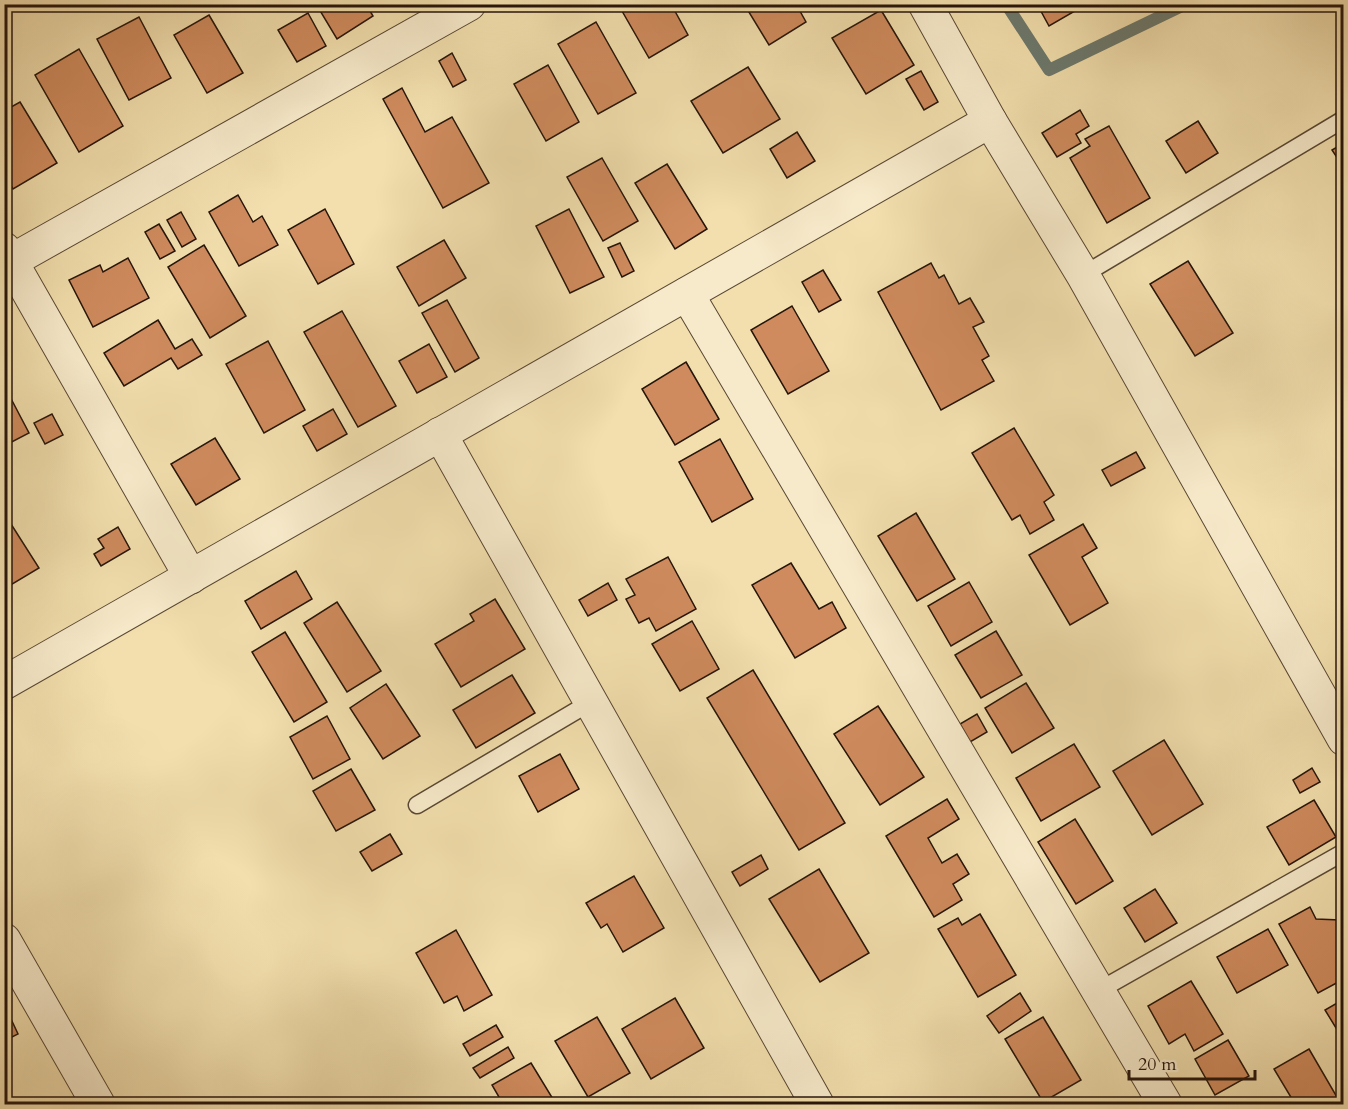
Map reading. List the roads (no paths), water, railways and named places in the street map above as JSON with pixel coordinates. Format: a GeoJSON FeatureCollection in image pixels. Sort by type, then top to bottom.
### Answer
{"type":"FeatureCollection","features":[{"type":"Feature","properties":{"kind":"street"},"geometry":{"type":"LineString","coordinates":[[191,577],[7,259],[469,4]]}},
{"type":"Feature","properties":{"kind":"street"},"geometry":{"type":"LineString","coordinates":[[925,4],[990,121],[1083,275],[1344,739]]}},
{"type":"Feature","properties":{"kind":"street"},"geometry":{"type":"LineString","coordinates":[[4,683],[990,121]]}},
{"type":"Feature","properties":{"kind":"street"},"geometry":{"type":"LineString","coordinates":[[687,294],[1165,1104]]}},
{"type":"Feature","properties":{"kind":"street"},"geometry":{"type":"LineString","coordinates":[[440,434],[817,1104]]}},
{"type":"Feature","properties":{"kind":"street"},"geometry":{"type":"LineString","coordinates":[[4,940],[98,1104]]}},
{"type":"Feature","properties":{"kind":"lane"},"geometry":{"type":"LineString","coordinates":[[1083,275],[1344,119]]}},
{"type":"Feature","properties":{"kind":"lane"},"geometry":{"type":"LineString","coordinates":[[417,805],[591,702]]}},
{"type":"Feature","properties":{"kind":"lane"},"geometry":{"type":"LineString","coordinates":[[1098,991],[1344,852]]}},
{"type":"Feature","properties":{"kind":"waterway"},"geometry":{"type":"LineString","coordinates":[[1006,4],[1049,70],[1186,4]]}}]}
